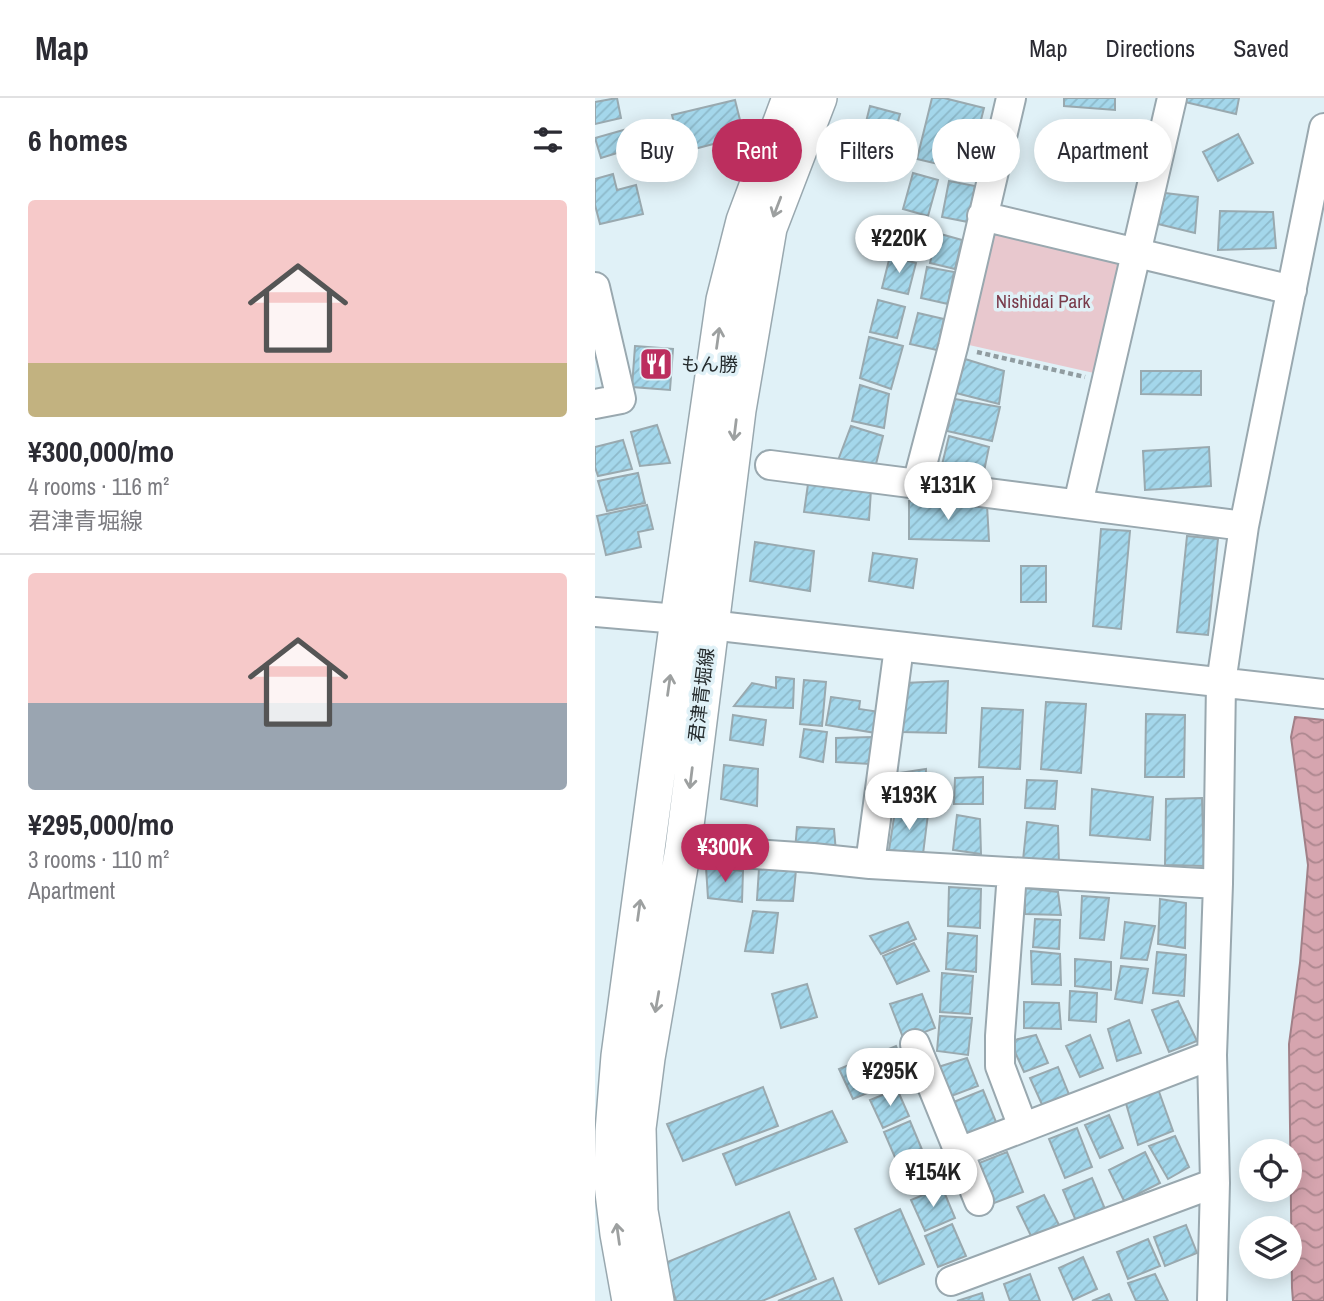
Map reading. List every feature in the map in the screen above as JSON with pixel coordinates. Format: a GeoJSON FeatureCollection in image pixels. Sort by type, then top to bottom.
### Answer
{"type":"FeatureCollection","features":[{"type":"Feature","properties":{"kind":"main road","name":"君津青堀線"},"geometry":{"type":"LineString","coordinates":[[656,1301],[641,1211],[638,1128],[647,1058],[683,849],[694,622],[724,300],[744,221],[790,98]]}},
{"type":"Feature","properties":{"kind":"main road","name":"君津青堀線"},"geometry":{"type":"LineString","coordinates":[[630,1301],[612,1184],[619,1056],[694,622],[737,410],[769,228],[820,98]]}},
{"type":"Feature","properties":{"kind":"street"},"geometry":{"type":"LineString","coordinates":[[917,484],[953,347],[1011,98]]}},
{"type":"Feature","properties":{"kind":"street"},"geometry":{"type":"LineString","coordinates":[[1078,505],[1171,98]]}},
{"type":"Feature","properties":{"kind":"street"},"geometry":{"type":"LineString","coordinates":[[1212,1301],[1216,1183],[1212,1055],[1218,884],[1244,526],[1324,128]]}},
{"type":"Feature","properties":{"kind":"street"},"geometry":{"type":"LineString","coordinates":[[982,216],[1291,290]]}},
{"type":"Feature","properties":{"kind":"street"},"geometry":{"type":"LineString","coordinates":[[595,287],[621,399],[595,404]]}},
{"type":"Feature","properties":{"kind":"street"},"geometry":{"type":"LineString","coordinates":[[770,465],[1244,526]]}},
{"type":"Feature","properties":{"kind":"street"},"geometry":{"type":"LineString","coordinates":[[595,612],[1324,694]]}},
{"type":"Feature","properties":{"kind":"street"},"geometry":{"type":"LineString","coordinates":[[870,864],[899,647]]}},
{"type":"Feature","properties":{"kind":"street"},"geometry":{"type":"LineString","coordinates":[[683,849],[870,864],[1218,884]]}},
{"type":"Feature","properties":{"kind":"street"},"geometry":{"type":"LineString","coordinates":[[1012,873],[1000,1066],[1023,1127]]}},
{"type":"Feature","properties":{"kind":"street"},"geometry":{"type":"LineString","coordinates":[[915,1044],[979,1201]]}},
{"type":"Feature","properties":{"kind":"street"},"geometry":{"type":"LineString","coordinates":[[959,1152],[1212,1055]]}},
{"type":"Feature","properties":{"kind":"street"},"geometry":{"type":"LineString","coordinates":[[951,1281],[1216,1183]]}},
{"type":"Feature","properties":{"kind":"path"},"geometry":{"type":"LineString","coordinates":[[953,347],[1106,381]]}},
{"type":"Feature","properties":{"kind":"green space","name":"Nishidai Park"},"geometry":{"type":"Polygon","coordinates":[[[1003,231],[1116,255],[1124,268],[1094,373],[969,345],[965,340],[990,236],[1003,231]]]}},
{"type":"Feature","properties":{"kind":"water"},"geometry":{"type":"Polygon","coordinates":[[[1295,717],[1324,720],[1324,1301],[1293,1301],[1292,1288],[1292,1279],[1302,1279],[1302,1216],[1291,1216],[1291,1202],[1302,1202],[1302,1139],[1290,1139],[1289,1044],[1300,963],[1308,865],[1291,737],[1295,717]]]}},
{"type":"Feature","properties":{"kind":"building"},"geometry":{"type":"Polygon","coordinates":[[[617,98],[621,118],[595,124],[595,102],[617,98]]]}},
{"type":"Feature","properties":{"kind":"building"},"geometry":{"type":"Polygon","coordinates":[[[932,98],[944,98],[984,108],[981,119],[932,119],[932,163],[918,159],[932,98]]]}},
{"type":"Feature","properties":{"kind":"building"},"geometry":{"type":"Polygon","coordinates":[[[1064,98],[1115,98],[1115,110],[1064,106],[1064,98]]]}},
{"type":"Feature","properties":{"kind":"building"},"geometry":{"type":"Polygon","coordinates":[[[1186,98],[1239,98],[1236,114],[1185,102],[1186,98]]]}},
{"type":"Feature","properties":{"kind":"building"},"geometry":{"type":"Polygon","coordinates":[[[735,100],[740,119],[712,119],[712,144],[698,148],[698,119],[673,119],[672,115],[735,100]]]}},
{"type":"Feature","properties":{"kind":"building"},"geometry":{"type":"Polygon","coordinates":[[[870,106],[900,114],[899,119],[867,119],[870,106]]]}},
{"type":"Feature","properties":{"kind":"building"},"geometry":{"type":"Polygon","coordinates":[[[616,132],[616,153],[601,158],[595,138],[616,132]]]}},
{"type":"Feature","properties":{"kind":"building"},"geometry":{"type":"Polygon","coordinates":[[[1238,134],[1253,163],[1218,181],[1203,152],[1238,134]]]}},
{"type":"Feature","properties":{"kind":"building"},"geometry":{"type":"Polygon","coordinates":[[[613,174],[617,190],[636,185],[643,214],[600,224],[595,205],[595,179],[613,174]]]}},
{"type":"Feature","properties":{"kind":"building"},"geometry":{"type":"Polygon","coordinates":[[[918,174],[937,182],[928,216],[903,209],[910,182],[918,182],[918,174]]]}},
{"type":"Feature","properties":{"kind":"building"},"geometry":{"type":"Polygon","coordinates":[[[949,182],[975,186],[968,222],[942,217],[949,182]]]}},
{"type":"Feature","properties":{"kind":"building"},"geometry":{"type":"Polygon","coordinates":[[[1165,193],[1198,197],[1195,233],[1158,224],[1165,193]]]}},
{"type":"Feature","properties":{"kind":"building"},"geometry":{"type":"Polygon","coordinates":[[[1220,211],[1273,212],[1276,248],[1218,250],[1220,211]]]}},
{"type":"Feature","properties":{"kind":"building"},"geometry":{"type":"Polygon","coordinates":[[[896,221],[924,228],[917,256],[890,249],[896,221]]]}},
{"type":"Feature","properties":{"kind":"building"},"geometry":{"type":"Polygon","coordinates":[[[937,233],[962,240],[955,269],[930,263],[937,233]]]}},
{"type":"Feature","properties":{"kind":"building"},"geometry":{"type":"Polygon","coordinates":[[[890,256],[916,263],[908,294],[882,288],[890,256]]]}},
{"type":"Feature","properties":{"kind":"building"},"geometry":{"type":"Polygon","coordinates":[[[927,267],[954,272],[948,304],[921,298],[927,267]]]}},
{"type":"Feature","properties":{"kind":"building"},"geometry":{"type":"Polygon","coordinates":[[[878,300],[905,307],[897,338],[870,332],[878,300]]]}},
{"type":"Feature","properties":{"kind":"building"},"geometry":{"type":"Polygon","coordinates":[[[918,313],[944,319],[937,350],[910,344],[918,313]]]}},
{"type":"Feature","properties":{"kind":"building"},"geometry":{"type":"Polygon","coordinates":[[[869,337],[903,346],[891,389],[860,378],[869,337]]]}},
{"type":"Feature","properties":{"kind":"building"},"geometry":{"type":"Polygon","coordinates":[[[635,346],[673,349],[670,390],[632,387],[635,346]]]}},
{"type":"Feature","properties":{"kind":"building"},"geometry":{"type":"Polygon","coordinates":[[[965,359],[1004,371],[999,404],[956,393],[965,359]]]}},
{"type":"Feature","properties":{"kind":"building"},"geometry":{"type":"Polygon","coordinates":[[[1141,371],[1201,371],[1201,395],[1141,394],[1141,371]]]}},
{"type":"Feature","properties":{"kind":"building"},"geometry":{"type":"Polygon","coordinates":[[[860,385],[889,394],[884,428],[852,421],[860,385]]]}},
{"type":"Feature","properties":{"kind":"building"},"geometry":{"type":"Polygon","coordinates":[[[955,399],[1000,407],[992,441],[947,431],[955,399]]]}},
{"type":"Feature","properties":{"kind":"building"},"geometry":{"type":"Polygon","coordinates":[[[657,425],[670,463],[640,466],[631,432],[657,425]]]}},
{"type":"Feature","properties":{"kind":"building"},"geometry":{"type":"Polygon","coordinates":[[[851,426],[883,436],[874,472],[837,463],[851,426]]]}},
{"type":"Feature","properties":{"kind":"building"},"geometry":{"type":"Polygon","coordinates":[[[949,436],[989,447],[982,481],[940,473],[949,436]]]}},
{"type":"Feature","properties":{"kind":"building"},"geometry":{"type":"Polygon","coordinates":[[[623,440],[632,469],[598,476],[595,447],[623,440]]]}},
{"type":"Feature","properties":{"kind":"building"},"geometry":{"type":"Polygon","coordinates":[[[1209,447],[1211,486],[1145,490],[1143,451],[1209,447]]]}},
{"type":"Feature","properties":{"kind":"building"},"geometry":{"type":"Polygon","coordinates":[[[638,473],[645,503],[607,511],[598,481],[638,473]]]}},
{"type":"Feature","properties":{"kind":"building"},"geometry":{"type":"Polygon","coordinates":[[[808,484],[871,490],[869,520],[804,512],[808,484]]]}},
{"type":"Feature","properties":{"kind":"building"},"geometry":{"type":"Polygon","coordinates":[[[909,501],[987,505],[989,541],[909,539],[909,501]]]}},
{"type":"Feature","properties":{"kind":"building"},"geometry":{"type":"Polygon","coordinates":[[[647,505],[653,529],[638,532],[641,547],[606,555],[597,516],[647,505]]]}},
{"type":"Feature","properties":{"kind":"building"},"geometry":{"type":"Polygon","coordinates":[[[1101,529],[1130,531],[1121,629],[1093,626],[1101,529]]]}},
{"type":"Feature","properties":{"kind":"building"},"geometry":{"type":"Polygon","coordinates":[[[1187,536],[1218,539],[1208,635],[1177,632],[1187,536]]]}},
{"type":"Feature","properties":{"kind":"building"},"geometry":{"type":"Polygon","coordinates":[[[755,542],[814,551],[810,591],[750,581],[755,542]]]}},
{"type":"Feature","properties":{"kind":"building"},"geometry":{"type":"Polygon","coordinates":[[[873,553],[917,559],[913,588],[869,581],[873,553]]]}},
{"type":"Feature","properties":{"kind":"building"},"geometry":{"type":"Polygon","coordinates":[[[1021,566],[1046,566],[1046,602],[1021,602],[1021,566]]]}},
{"type":"Feature","properties":{"kind":"building"},"geometry":{"type":"Polygon","coordinates":[[[776,677],[794,679],[793,708],[734,706],[752,683],[776,688],[776,677]]]}},
{"type":"Feature","properties":{"kind":"building"},"geometry":{"type":"Polygon","coordinates":[[[804,680],[826,682],[822,726],[800,724],[804,680]]]}},
{"type":"Feature","properties":{"kind":"building"},"geometry":{"type":"Polygon","coordinates":[[[948,681],[946,733],[901,732],[904,683],[948,681]]]}},
{"type":"Feature","properties":{"kind":"building"},"geometry":{"type":"Polygon","coordinates":[[[831,697],[860,701],[859,709],[880,712],[876,733],[826,725],[831,697]]]}},
{"type":"Feature","properties":{"kind":"building"},"geometry":{"type":"Polygon","coordinates":[[[1046,702],[1086,704],[1081,773],[1041,769],[1046,702]]]}},
{"type":"Feature","properties":{"kind":"building"},"geometry":{"type":"Polygon","coordinates":[[[982,708],[1023,710],[1020,769],[979,767],[982,708]]]}},
{"type":"Feature","properties":{"kind":"building"},"geometry":{"type":"Polygon","coordinates":[[[1146,714],[1185,715],[1184,777],[1145,777],[1146,714]]]}},
{"type":"Feature","properties":{"kind":"building"},"geometry":{"type":"Polygon","coordinates":[[[733,715],[766,720],[763,745],[730,740],[733,715]]]}},
{"type":"Feature","properties":{"kind":"building"},"geometry":{"type":"Polygon","coordinates":[[[804,729],[827,732],[823,762],[800,757],[804,729]]]}},
{"type":"Feature","properties":{"kind":"building"},"geometry":{"type":"Polygon","coordinates":[[[872,737],[870,764],[836,762],[836,738],[872,737]]]}},
{"type":"Feature","properties":{"kind":"building"},"geometry":{"type":"Polygon","coordinates":[[[724,765],[758,769],[757,806],[721,799],[724,765]]]}},
{"type":"Feature","properties":{"kind":"building"},"geometry":{"type":"Polygon","coordinates":[[[926,769],[925,797],[902,798],[899,773],[926,769]]]}},
{"type":"Feature","properties":{"kind":"building"},"geometry":{"type":"Polygon","coordinates":[[[983,777],[983,804],[954,804],[955,778],[983,777]]]}},
{"type":"Feature","properties":{"kind":"building"},"geometry":{"type":"Polygon","coordinates":[[[1027,780],[1057,781],[1055,809],[1025,808],[1027,780]]]}},
{"type":"Feature","properties":{"kind":"building"},"geometry":{"type":"Polygon","coordinates":[[[1092,789],[1153,797],[1150,840],[1090,835],[1092,789]]]}},
{"type":"Feature","properties":{"kind":"building"},"geometry":{"type":"Polygon","coordinates":[[[1202,798],[1204,866],[1165,865],[1166,799],[1202,798]]]}},
{"type":"Feature","properties":{"kind":"building"},"geometry":{"type":"Polygon","coordinates":[[[895,811],[928,814],[923,854],[889,850],[895,811]]]}},
{"type":"Feature","properties":{"kind":"building"},"geometry":{"type":"Polygon","coordinates":[[[957,815],[980,819],[981,854],[953,850],[957,815]]]}},
{"type":"Feature","properties":{"kind":"building"},"geometry":{"type":"Polygon","coordinates":[[[1027,822],[1058,826],[1059,866],[1023,860],[1027,822]]]}},
{"type":"Feature","properties":{"kind":"building"},"geometry":{"type":"Polygon","coordinates":[[[797,827],[834,829],[836,852],[795,850],[797,827]]]}},
{"type":"Feature","properties":{"kind":"building"},"geometry":{"type":"Polygon","coordinates":[[[706,867],[743,871],[742,902],[708,898],[706,867]]]}},
{"type":"Feature","properties":{"kind":"building"},"geometry":{"type":"Polygon","coordinates":[[[759,868],[796,870],[793,901],[757,900],[759,868]]]}},
{"type":"Feature","properties":{"kind":"building"},"geometry":{"type":"Polygon","coordinates":[[[949,887],[981,889],[980,928],[948,926],[949,887]]]}},
{"type":"Feature","properties":{"kind":"building"},"geometry":{"type":"Polygon","coordinates":[[[1025,888],[1058,892],[1061,915],[1025,914],[1025,888]]]}},
{"type":"Feature","properties":{"kind":"building"},"geometry":{"type":"Polygon","coordinates":[[[1082,896],[1109,898],[1104,940],[1080,938],[1082,896]]]}},
{"type":"Feature","properties":{"kind":"building"},"geometry":{"type":"Polygon","coordinates":[[[1160,899],[1186,903],[1185,948],[1158,944],[1160,899]]]}},
{"type":"Feature","properties":{"kind":"building"},"geometry":{"type":"Polygon","coordinates":[[[753,911],[778,913],[773,953],[745,951],[753,911]]]}},
{"type":"Feature","properties":{"kind":"building"},"geometry":{"type":"Polygon","coordinates":[[[1035,919],[1060,920],[1059,949],[1033,947],[1035,919]]]}},
{"type":"Feature","properties":{"kind":"building"},"geometry":{"type":"Polygon","coordinates":[[[908,922],[916,939],[881,954],[870,936],[908,922]]]}},
{"type":"Feature","properties":{"kind":"building"},"geometry":{"type":"Polygon","coordinates":[[[1125,922],[1155,926],[1147,960],[1121,958],[1125,922]]]}},
{"type":"Feature","properties":{"kind":"building"},"geometry":{"type":"Polygon","coordinates":[[[948,933],[977,936],[976,972],[946,969],[948,933]]]}},
{"type":"Feature","properties":{"kind":"building"},"geometry":{"type":"Polygon","coordinates":[[[914,943],[929,971],[897,984],[883,956],[914,943]]]}},
{"type":"Feature","properties":{"kind":"building"},"geometry":{"type":"Polygon","coordinates":[[[1031,951],[1060,954],[1061,985],[1032,984],[1031,951]]]}},
{"type":"Feature","properties":{"kind":"building"},"geometry":{"type":"Polygon","coordinates":[[[1157,952],[1186,955],[1184,996],[1153,993],[1157,952]]]}},
{"type":"Feature","properties":{"kind":"building"},"geometry":{"type":"Polygon","coordinates":[[[1075,959],[1111,962],[1111,990],[1075,986],[1075,959]]]}},
{"type":"Feature","properties":{"kind":"building"},"geometry":{"type":"Polygon","coordinates":[[[1121,966],[1148,969],[1142,1003],[1115,999],[1121,966]]]}},
{"type":"Feature","properties":{"kind":"building"},"geometry":{"type":"Polygon","coordinates":[[[942,973],[973,976],[970,1014],[940,1012],[942,973]]]}},
{"type":"Feature","properties":{"kind":"building"},"geometry":{"type":"Polygon","coordinates":[[[807,984],[817,1017],[781,1028],[772,994],[807,984]]]}},
{"type":"Feature","properties":{"kind":"building"},"geometry":{"type":"Polygon","coordinates":[[[1070,991],[1097,993],[1096,1022],[1069,1020],[1070,991]]]}},
{"type":"Feature","properties":{"kind":"building"},"geometry":{"type":"Polygon","coordinates":[[[922,994],[935,1028],[904,1040],[890,1004],[922,994]]]}},
{"type":"Feature","properties":{"kind":"building"},"geometry":{"type":"Polygon","coordinates":[[[1178,1001],[1197,1041],[1169,1052],[1152,1010],[1178,1001]]]}},
{"type":"Feature","properties":{"kind":"building"},"geometry":{"type":"Polygon","coordinates":[[[1024,1002],[1059,1003],[1061,1029],[1024,1028],[1024,1002]]]}},
{"type":"Feature","properties":{"kind":"building"},"geometry":{"type":"Polygon","coordinates":[[[940,1016],[972,1018],[968,1055],[937,1051],[940,1016]]]}},
{"type":"Feature","properties":{"kind":"building"},"geometry":{"type":"Polygon","coordinates":[[[1129,1020],[1141,1053],[1117,1061],[1108,1029],[1129,1020]]]}},
{"type":"Feature","properties":{"kind":"building"},"geometry":{"type":"Polygon","coordinates":[[[1036,1035],[1048,1063],[1024,1072],[1010,1041],[1036,1035]]]}},
{"type":"Feature","properties":{"kind":"building"},"geometry":{"type":"Polygon","coordinates":[[[1090,1035],[1103,1068],[1080,1077],[1066,1046],[1090,1035]]]}},
{"type":"Feature","properties":{"kind":"building"},"geometry":{"type":"Polygon","coordinates":[[[896,1046],[908,1076],[853,1099],[839,1069],[896,1046]]]}},
{"type":"Feature","properties":{"kind":"building"},"geometry":{"type":"Polygon","coordinates":[[[967,1058],[978,1086],[946,1098],[935,1068],[967,1058]]]}},
{"type":"Feature","properties":{"kind":"building"},"geometry":{"type":"Polygon","coordinates":[[[1058,1067],[1070,1097],[1044,1109],[1030,1078],[1058,1067]]]}},
{"type":"Feature","properties":{"kind":"building"},"geometry":{"type":"Polygon","coordinates":[[[1157,1086],[1173,1131],[1138,1145],[1125,1100],[1157,1086]]]}},
{"type":"Feature","properties":{"kind":"building"},"geometry":{"type":"Polygon","coordinates":[[[763,1087],[778,1126],[683,1161],[667,1124],[763,1087]]]}},
{"type":"Feature","properties":{"kind":"building"},"geometry":{"type":"Polygon","coordinates":[[[897,1089],[909,1116],[883,1128],[870,1100],[897,1089]]]}},
{"type":"Feature","properties":{"kind":"building"},"geometry":{"type":"Polygon","coordinates":[[[983,1090],[996,1122],[966,1135],[951,1103],[983,1090]]]}},
{"type":"Feature","properties":{"kind":"building"},"geometry":{"type":"Polygon","coordinates":[[[832,1111],[847,1142],[736,1185],[723,1154],[832,1111]]]}},
{"type":"Feature","properties":{"kind":"building"},"geometry":{"type":"Polygon","coordinates":[[[1109,1115],[1123,1148],[1100,1158],[1085,1125],[1109,1115]]]}},
{"type":"Feature","properties":{"kind":"building"},"geometry":{"type":"Polygon","coordinates":[[[910,1121],[923,1152],[897,1162],[884,1132],[910,1121]]]}},
{"type":"Feature","properties":{"kind":"building"},"geometry":{"type":"Polygon","coordinates":[[[1077,1128],[1092,1167],[1065,1178],[1049,1139],[1077,1128]]]}},
{"type":"Feature","properties":{"kind":"building"},"geometry":{"type":"Polygon","coordinates":[[[1175,1136],[1189,1167],[1168,1179],[1149,1146],[1175,1136]]]}},
{"type":"Feature","properties":{"kind":"building"},"geometry":{"type":"Polygon","coordinates":[[[1007,1152],[1023,1192],[989,1205],[974,1165],[1007,1152]]]}},
{"type":"Feature","properties":{"kind":"building"},"geometry":{"type":"Polygon","coordinates":[[[1145,1152],[1160,1183],[1124,1201],[1109,1170],[1145,1152]]]}},
{"type":"Feature","properties":{"kind":"building"},"geometry":{"type":"Polygon","coordinates":[[[925,1154],[936,1182],[909,1193],[898,1165],[925,1154]]]}},
{"type":"Feature","properties":{"kind":"building"},"geometry":{"type":"Polygon","coordinates":[[[1092,1178],[1105,1209],[1076,1221],[1063,1190],[1092,1178]]]}},
{"type":"Feature","properties":{"kind":"building"},"geometry":{"type":"Polygon","coordinates":[[[942,1187],[955,1218],[925,1231],[911,1200],[942,1187]]]}},
{"type":"Feature","properties":{"kind":"building"},"geometry":{"type":"Polygon","coordinates":[[[1044,1195],[1059,1225],[1032,1238],[1017,1207],[1044,1195]]]}},
{"type":"Feature","properties":{"kind":"building"},"geometry":{"type":"Polygon","coordinates":[[[900,1209],[924,1264],[879,1284],[855,1229],[900,1209]]]}},
{"type":"Feature","properties":{"kind":"building"},"geometry":{"type":"Polygon","coordinates":[[[789,1212],[816,1279],[762,1301],[676,1301],[665,1263],[789,1212]]]}},
{"type":"Feature","properties":{"kind":"building"},"geometry":{"type":"Polygon","coordinates":[[[952,1224],[966,1256],[938,1267],[925,1236],[952,1224]]]}},
{"type":"Feature","properties":{"kind":"building"},"geometry":{"type":"Polygon","coordinates":[[[1186,1225],[1197,1253],[1165,1266],[1154,1237],[1186,1225]]]}},
{"type":"Feature","properties":{"kind":"building"},"geometry":{"type":"Polygon","coordinates":[[[1148,1239],[1160,1266],[1128,1279],[1117,1252],[1148,1239]]]}},
{"type":"Feature","properties":{"kind":"building"},"geometry":{"type":"Polygon","coordinates":[[[1083,1257],[1097,1289],[1073,1300],[1059,1268],[1083,1257]]]}},
{"type":"Feature","properties":{"kind":"building"},"geometry":{"type":"Polygon","coordinates":[[[1030,1274],[1040,1301],[1010,1301],[1004,1284],[1030,1274]]]}},
{"type":"Feature","properties":{"kind":"building"},"geometry":{"type":"Polygon","coordinates":[[[1155,1274],[1168,1301],[1136,1301],[1128,1283],[1155,1274]]]}},
{"type":"Feature","properties":{"kind":"building"},"geometry":{"type":"Polygon","coordinates":[[[833,1278],[842,1301],[778,1301],[833,1278]]]}},
{"type":"Feature","properties":{"kind":"building"},"geometry":{"type":"Polygon","coordinates":[[[982,1293],[984,1301],[957,1301],[982,1293]]]}},
{"type":"Feature","properties":{"kind":"building"},"geometry":{"type":"Polygon","coordinates":[[[1109,1294],[1112,1301],[1092,1301],[1109,1294]]]}},
{"type":"Feature","properties":{"kind":"place","name":"もん勝"},"geometry":{"type":"Point","coordinates":[656,364]}}]}
